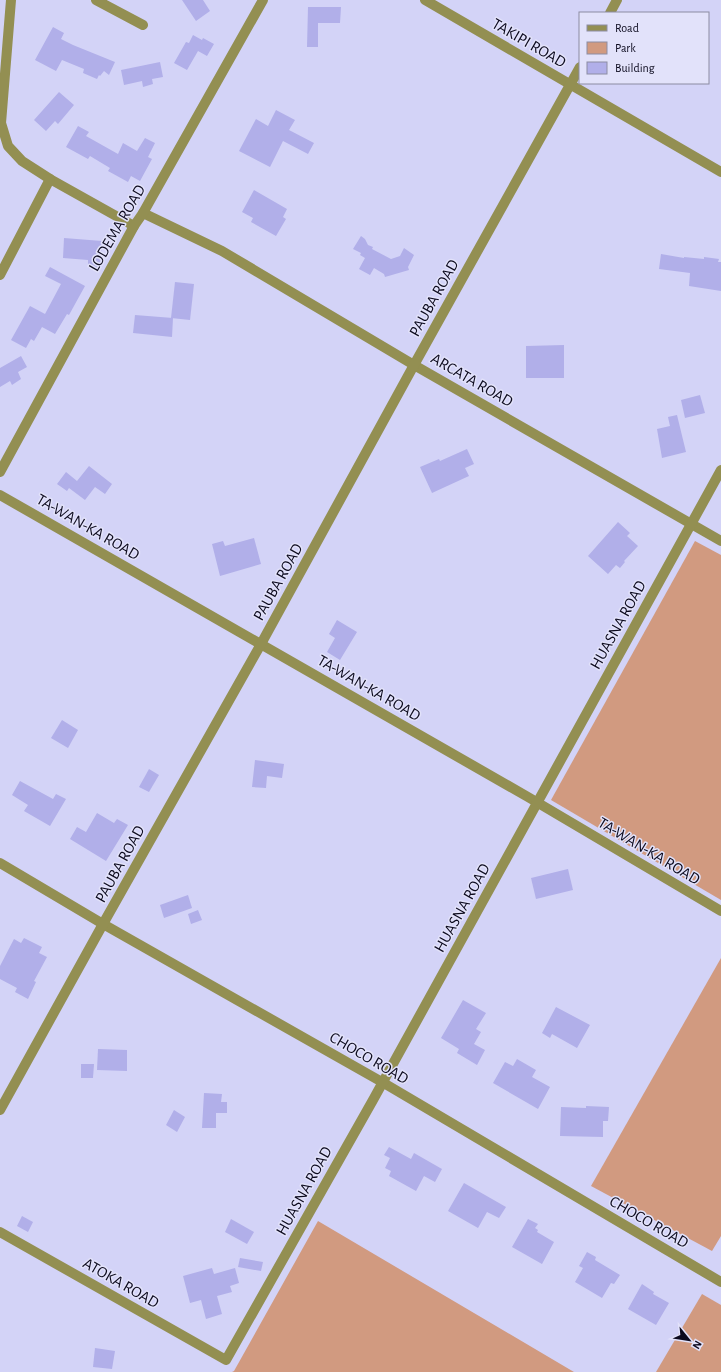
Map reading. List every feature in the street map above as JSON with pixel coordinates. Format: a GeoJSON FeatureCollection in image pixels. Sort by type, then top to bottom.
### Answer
{"type":"FeatureCollection","features":[{"type":"Feature","properties":{"kind":"street"},"geometry":{"type":"LineString","coordinates":[[11,0],[1,123],[8,146],[22,161],[50,179],[134,226]]}},
{"type":"Feature","properties":{"kind":"street"},"geometry":{"type":"LineString","coordinates":[[96,0],[143,24]]}},
{"type":"Feature","properties":{"kind":"street","name":"LODEMA ROAD"},"geometry":{"type":"LineString","coordinates":[[0,472],[134,226],[143,213],[263,0]]}},
{"type":"Feature","properties":{"kind":"street","name":"TAKIPI ROAD"},"geometry":{"type":"LineString","coordinates":[[425,0],[721,172]]}},
{"type":"Feature","properties":{"kind":"street"},"geometry":{"type":"LineString","coordinates":[[611,12],[617,0]]}},
{"type":"Feature","properties":{"kind":"street","name":"PAUBA ROAD"},"geometry":{"type":"LineString","coordinates":[[0,1110],[103,924],[262,644],[414,365],[579,69]]}},
{"type":"Feature","properties":{"kind":"street"},"geometry":{"type":"LineString","coordinates":[[0,275],[50,179]]}},
{"type":"Feature","properties":{"kind":"street","name":"ARCATA ROAD"},"geometry":{"type":"LineString","coordinates":[[143,213],[222,251],[414,365],[721,541]]}},
{"type":"Feature","properties":{"kind":"street","name":"HUASNA ROAD"},"geometry":{"type":"LineString","coordinates":[[226,1360],[538,803],[721,470]]}},
{"type":"Feature","properties":{"kind":"street","name":"TA-WAN-KA ROAD"},"geometry":{"type":"LineString","coordinates":[[0,495],[538,803],[721,911]]}},
{"type":"Feature","properties":{"kind":"street","name":"CHOCO ROAD"},"geometry":{"type":"LineString","coordinates":[[0,863],[103,924],[382,1082],[721,1282]]}},
{"type":"Feature","properties":{"kind":"street","name":"ATOKA ROAD"},"geometry":{"type":"LineString","coordinates":[[0,1232],[226,1360]]}},
{"type":"Feature","properties":{"kind":"green space"},"geometry":{"type":"Polygon","coordinates":[[[695,541],[721,555],[721,900],[551,800],[695,541]]]}},
{"type":"Feature","properties":{"kind":"green space"},"geometry":{"type":"Polygon","coordinates":[[[721,958],[721,1236],[712,1251],[591,1186],[721,958]]]}},
{"type":"Feature","properties":{"kind":"green space"},"geometry":{"type":"Polygon","coordinates":[[[318,1221],[574,1372],[232,1372],[234,1371],[318,1221]]]}},
{"type":"Feature","properties":{"kind":"green space"},"geometry":{"type":"Polygon","coordinates":[[[702,1294],[721,1305],[721,1372],[656,1372],[702,1294]]]}},
{"type":"Feature","properties":{"kind":"building"},"geometry":{"type":"Polygon","coordinates":[[[182,0],[203,0],[210,11],[196,21],[182,0]]]}},
{"type":"Feature","properties":{"kind":"building"},"geometry":{"type":"Polygon","coordinates":[[[308,7],[341,7],[340,23],[318,23],[318,47],[307,47],[308,7]]]}},
{"type":"Feature","properties":{"kind":"building"},"geometry":{"type":"Polygon","coordinates":[[[53,27],[64,33],[61,39],[115,62],[109,75],[104,71],[97,79],[83,73],[84,69],[62,60],[56,71],[35,60],[53,27]]]}},
{"type":"Feature","properties":{"kind":"building"},"geometry":{"type":"Polygon","coordinates":[[[193,35],[214,44],[207,56],[198,51],[187,70],[174,63],[186,42],[189,43],[193,35]]]}},
{"type":"Feature","properties":{"kind":"building"},"geometry":{"type":"Polygon","coordinates":[[[160,62],[163,77],[152,79],[153,84],[143,87],[142,81],[124,85],[121,70],[160,62]]]}},
{"type":"Feature","properties":{"kind":"building"},"geometry":{"type":"Polygon","coordinates":[[[59,92],[74,105],[58,124],[55,121],[46,131],[34,120],[59,92]]]}},
{"type":"Feature","properties":{"kind":"building"},"geometry":{"type":"Polygon","coordinates":[[[276,110],[295,120],[289,130],[314,143],[308,154],[283,141],[270,167],[239,151],[256,119],[268,126],[276,110]]]}},
{"type":"Feature","properties":{"kind":"building"},"geometry":{"type":"Polygon","coordinates":[[[78,126],[89,132],[86,136],[118,154],[123,143],[137,151],[145,138],[155,143],[148,157],[152,159],[140,181],[131,176],[128,182],[108,171],[110,168],[90,156],[88,159],[66,147],[78,126]]]}},
{"type":"Feature","properties":{"kind":"building"},"geometry":{"type":"Polygon","coordinates":[[[254,190],[287,209],[283,217],[286,219],[276,236],[251,222],[253,218],[242,212],[254,190]]]}},
{"type":"Feature","properties":{"kind":"building"},"geometry":{"type":"Polygon","coordinates":[[[361,236],[365,239],[368,245],[373,247],[372,249],[391,259],[400,256],[404,248],[414,255],[408,267],[409,270],[385,277],[384,274],[374,268],[370,275],[359,269],[365,258],[360,255],[361,253],[353,249],[361,236]]]}},
{"type":"Feature","properties":{"kind":"building"},"geometry":{"type":"Polygon","coordinates":[[[64,238],[102,241],[100,269],[88,268],[88,260],[63,258],[64,238]]]}},
{"type":"Feature","properties":{"kind":"building"},"geometry":{"type":"Polygon","coordinates":[[[661,254],[684,258],[704,259],[704,257],[719,259],[718,262],[721,262],[721,291],[689,286],[690,273],[659,269],[661,254]]]}},
{"type":"Feature","properties":{"kind":"building"},"geometry":{"type":"Polygon","coordinates":[[[50,267],[85,286],[69,315],[67,314],[55,334],[42,327],[34,341],[31,339],[26,348],[11,340],[30,306],[45,314],[61,284],[45,276],[50,267]]]}},
{"type":"Feature","properties":{"kind":"building"},"geometry":{"type":"Polygon","coordinates":[[[175,282],[194,284],[190,320],[171,318],[175,282]]]}},
{"type":"Feature","properties":{"kind":"building"},"geometry":{"type":"Polygon","coordinates":[[[135,315],[173,318],[172,337],[133,333],[135,315]]]}},
{"type":"Feature","properties":{"kind":"building"},"geometry":{"type":"Polygon","coordinates":[[[564,345],[564,378],[526,378],[526,346],[564,345]]]}},
{"type":"Feature","properties":{"kind":"building"},"geometry":{"type":"Polygon","coordinates":[[[21,356],[27,367],[18,372],[21,379],[12,385],[10,381],[0,387],[0,368],[21,356]]]}},
{"type":"Feature","properties":{"kind":"building"},"geometry":{"type":"Polygon","coordinates":[[[700,395],[705,413],[685,418],[681,400],[700,395]]]}},
{"type":"Feature","properties":{"kind":"building"},"geometry":{"type":"Polygon","coordinates":[[[677,415],[686,452],[662,458],[657,429],[670,426],[668,417],[677,415]]]}},
{"type":"Feature","properties":{"kind":"building"},"geometry":{"type":"Polygon","coordinates":[[[467,449],[474,464],[465,468],[469,476],[432,493],[420,467],[439,459],[440,461],[467,449]]]}},
{"type":"Feature","properties":{"kind":"building"},"geometry":{"type":"Polygon","coordinates":[[[89,466],[112,484],[105,494],[95,487],[85,500],[69,488],[67,491],[57,484],[66,472],[77,481],[89,466]]]}},
{"type":"Feature","properties":{"kind":"building"},"geometry":{"type":"Polygon","coordinates":[[[618,522],[630,533],[627,536],[638,546],[624,561],[625,562],[620,568],[616,565],[608,574],[588,556],[618,522]]]}},
{"type":"Feature","properties":{"kind":"building"},"geometry":{"type":"Polygon","coordinates":[[[254,538],[261,564],[220,576],[212,544],[223,541],[225,546],[254,538]]]}},
{"type":"Feature","properties":{"kind":"building"},"geometry":{"type":"Polygon","coordinates":[[[337,620],[357,632],[340,660],[327,652],[335,638],[329,634],[337,620]]]}},
{"type":"Feature","properties":{"kind":"building"},"geometry":{"type":"Polygon","coordinates":[[[62,720],[78,730],[68,748],[51,738],[62,720]]]}},
{"type":"Feature","properties":{"kind":"building"},"geometry":{"type":"Polygon","coordinates":[[[255,760],[284,764],[282,778],[267,776],[266,788],[252,787],[255,760]]]}},
{"type":"Feature","properties":{"kind":"building"},"geometry":{"type":"Polygon","coordinates":[[[149,769],[159,775],[149,792],[139,787],[149,769]]]}},
{"type":"Feature","properties":{"kind":"building"},"geometry":{"type":"Polygon","coordinates":[[[20,781],[53,799],[56,794],[66,799],[50,826],[24,811],[28,805],[12,795],[20,781]]]}},
{"type":"Feature","properties":{"kind":"building"},"geometry":{"type":"Polygon","coordinates":[[[97,813],[114,823],[117,819],[128,825],[106,861],[70,839],[77,827],[86,832],[97,813]]]}},
{"type":"Feature","properties":{"kind":"building"},"geometry":{"type":"Polygon","coordinates":[[[568,869],[573,890],[536,899],[531,878],[568,869]]]}},
{"type":"Feature","properties":{"kind":"building"},"geometry":{"type":"Polygon","coordinates":[[[188,895],[192,908],[164,918],[160,905],[188,895]]]}},
{"type":"Feature","properties":{"kind":"building"},"geometry":{"type":"Polygon","coordinates":[[[198,910],[202,920],[191,924],[188,914],[198,910]]]}},
{"type":"Feature","properties":{"kind":"building"},"geometry":{"type":"Polygon","coordinates":[[[24,938],[42,947],[39,953],[47,957],[34,981],[36,982],[28,999],[15,992],[17,988],[0,979],[0,966],[14,939],[21,943],[24,938]]]}},
{"type":"Feature","properties":{"kind":"building"},"geometry":{"type":"Polygon","coordinates":[[[463,1000],[486,1013],[476,1029],[481,1032],[474,1044],[485,1050],[477,1065],[457,1053],[459,1049],[441,1038],[463,1000]]]}},
{"type":"Feature","properties":{"kind":"building"},"geometry":{"type":"Polygon","coordinates":[[[556,1007],[590,1025],[577,1048],[552,1034],[550,1038],[542,1033],[556,1007]]]}},
{"type":"Feature","properties":{"kind":"building"},"geometry":{"type":"Polygon","coordinates":[[[98,1049],[127,1050],[127,1071],[97,1070],[98,1049]]]}},
{"type":"Feature","properties":{"kind":"building"},"geometry":{"type":"Polygon","coordinates":[[[517,1059],[536,1070],[532,1077],[550,1087],[538,1109],[493,1083],[505,1062],[513,1066],[517,1059]]]}},
{"type":"Feature","properties":{"kind":"building"},"geometry":{"type":"Polygon","coordinates":[[[81,1064],[94,1064],[93,1078],[81,1078],[81,1064]]]}},
{"type":"Feature","properties":{"kind":"building"},"geometry":{"type":"Polygon","coordinates":[[[204,1093],[222,1094],[221,1102],[227,1102],[227,1113],[216,1113],[216,1128],[202,1128],[204,1093]]]}},
{"type":"Feature","properties":{"kind":"building"},"geometry":{"type":"Polygon","coordinates":[[[586,1106],[609,1107],[608,1121],[603,1121],[603,1137],[560,1136],[561,1107],[586,1108],[586,1106]]]}},
{"type":"Feature","properties":{"kind":"building"},"geometry":{"type":"Polygon","coordinates":[[[174,1110],[185,1117],[177,1132],[166,1125],[174,1110]]]}},
{"type":"Feature","properties":{"kind":"building"},"geometry":{"type":"Polygon","coordinates":[[[389,1147],[411,1159],[414,1153],[442,1169],[435,1182],[424,1176],[416,1191],[389,1176],[391,1171],[385,1168],[390,1158],[384,1155],[389,1147]]]}},
{"type":"Feature","properties":{"kind":"building"},"geometry":{"type":"Polygon","coordinates":[[[464,1183],[506,1207],[499,1218],[487,1212],[478,1228],[448,1211],[464,1183]]]}},
{"type":"Feature","properties":{"kind":"building"},"geometry":{"type":"Polygon","coordinates":[[[22,1216],[33,1222],[28,1232],[17,1226],[22,1216]]]}},
{"type":"Feature","properties":{"kind":"building"},"geometry":{"type":"Polygon","coordinates":[[[231,1219],[254,1232],[247,1244],[225,1232],[231,1219]]]}},
{"type":"Feature","properties":{"kind":"building"},"geometry":{"type":"Polygon","coordinates":[[[528,1219],[538,1224],[535,1228],[538,1230],[537,1232],[554,1242],[542,1264],[512,1247],[528,1219]]]}},
{"type":"Feature","properties":{"kind":"building"},"geometry":{"type":"Polygon","coordinates":[[[587,1252],[596,1257],[595,1260],[620,1275],[614,1284],[611,1283],[602,1298],[575,1282],[583,1268],[579,1266],[587,1252]]]}},
{"type":"Feature","properties":{"kind":"building"},"geometry":{"type":"Polygon","coordinates":[[[240,1258],[263,1262],[261,1271],[238,1267],[240,1258]]]}},
{"type":"Feature","properties":{"kind":"building"},"geometry":{"type":"Polygon","coordinates":[[[212,1268],[214,1274],[235,1268],[239,1283],[230,1286],[232,1292],[217,1296],[222,1314],[206,1319],[201,1300],[190,1303],[183,1276],[212,1268]]]}},
{"type":"Feature","properties":{"kind":"building"},"geometry":{"type":"Polygon","coordinates":[[[642,1284],[654,1292],[653,1294],[669,1303],[656,1325],[628,1309],[642,1284]]]}},
{"type":"Feature","properties":{"kind":"building"},"geometry":{"type":"Polygon","coordinates":[[[95,1348],[115,1351],[112,1369],[93,1367],[95,1348]]]}}]}
